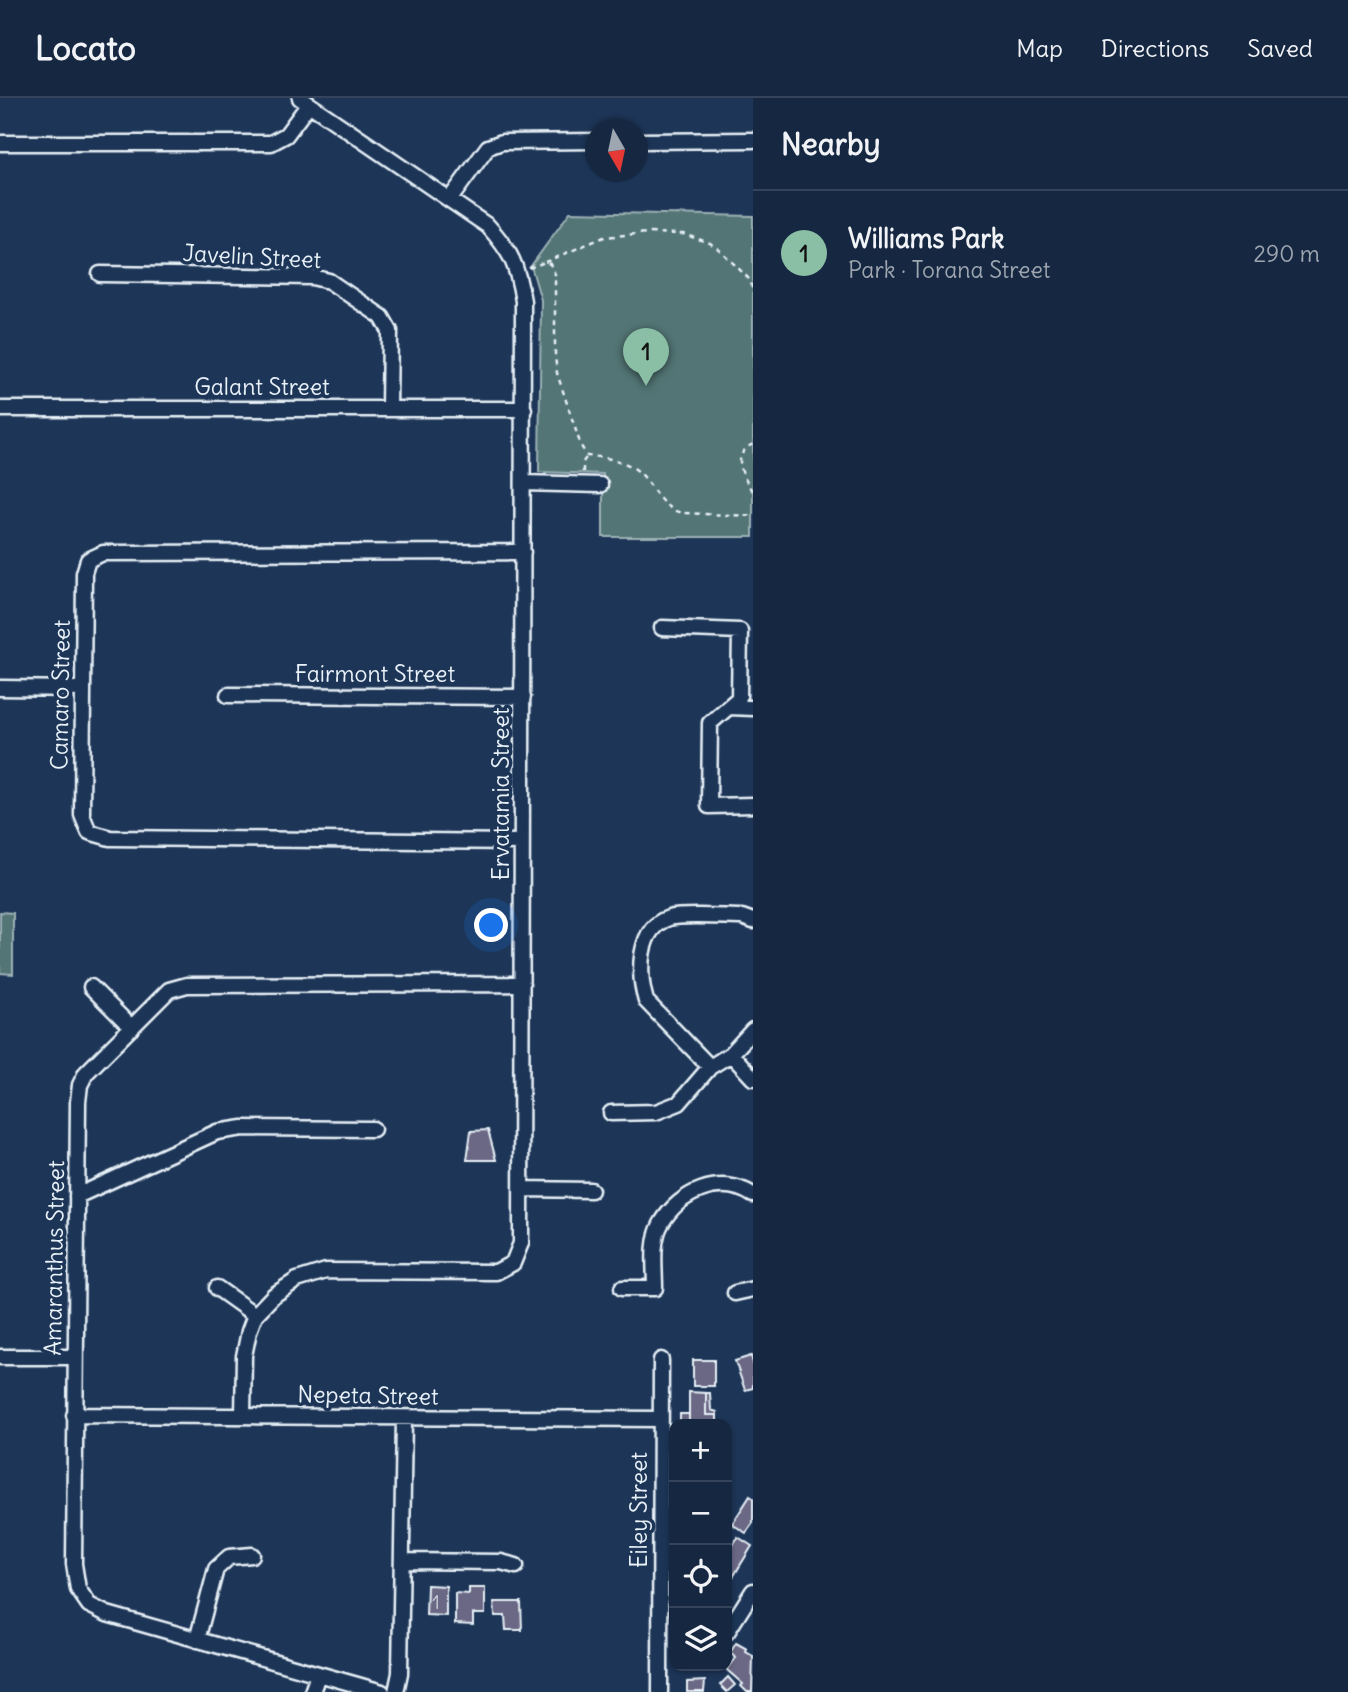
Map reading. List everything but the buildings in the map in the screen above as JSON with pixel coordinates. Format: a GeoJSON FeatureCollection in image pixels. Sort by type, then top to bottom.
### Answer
{"type":"FeatureCollection","features":[{"type":"Feature","properties":{"kind":"street"},"geometry":{"type":"LineString","coordinates":[[0,143],[271,143],[286,135],[304,101]]}},
{"type":"Feature","properties":{"kind":"street","name":"Ervatamia Street"},"geometry":{"type":"LineString","coordinates":[[255,1315],[274,1295],[296,1280],[326,1271],[496,1272],[513,1263],[521,1243],[524,410],[523,301],[518,273],[508,249],[488,226],[304,101]]}},
{"type":"Feature","properties":{"kind":"street"},"geometry":{"type":"LineString","coordinates":[[648,141],[753,140]]}},
{"type":"Feature","properties":{"kind":"street"},"geometry":{"type":"LineString","coordinates":[[450,199],[488,147],[502,142],[585,142]]}},
{"type":"Feature","properties":{"kind":"street","name":"Javelin Street"},"geometry":{"type":"LineString","coordinates":[[100,274],[312,277],[329,281],[382,317],[390,331],[389,408]]}},
{"type":"Feature","properties":{"kind":"street","name":"Galant Street"},"geometry":{"type":"LineString","coordinates":[[0,409],[524,410]]}},
{"type":"Feature","properties":{"kind":"street"},"geometry":{"type":"LineString","coordinates":[[523,483],[600,485]]}},
{"type":"Feature","properties":{"kind":"street","name":"Camaro Street"},"geometry":{"type":"LineString","coordinates":[[522,842],[110,838],[89,832],[82,814],[82,689],[84,573],[88,560],[103,553],[523,552]]}},
{"type":"Feature","properties":{"kind":"street"},"geometry":{"type":"LineString","coordinates":[[662,628],[740,631],[739,698],[710,723],[709,806],[753,806]]}},
{"type":"Feature","properties":{"kind":"street"},"geometry":{"type":"LineString","coordinates":[[0,688],[82,689]]}},
{"type":"Feature","properties":{"kind":"street","name":"Fairmont Street"},"geometry":{"type":"LineString","coordinates":[[228,695],[523,697]]}},
{"type":"Feature","properties":{"kind":"street"},"geometry":{"type":"LineString","coordinates":[[729,707],[753,708]]}},
{"type":"Feature","properties":{"kind":"street"},"geometry":{"type":"LineString","coordinates":[[710,1067],[646,1001],[642,989],[643,944],[654,928],[670,918],[742,917],[753,921]]}},
{"type":"Feature","properties":{"kind":"street","name":"Amaranthus Street"},"geometry":{"type":"LineString","coordinates":[[382,1692],[107,1614],[89,1605],[78,1589],[74,1564],[74,1415],[80,1085],[86,1073],[169,990],[187,985],[522,984]]}},
{"type":"Feature","properties":{"kind":"street"},"geometry":{"type":"LineString","coordinates":[[91,987],[132,1028]]}},
{"type":"Feature","properties":{"kind":"street"},"geometry":{"type":"LineString","coordinates":[[611,1113],[656,1112],[678,1103],[710,1067],[731,1054],[753,1030]]}},
{"type":"Feature","properties":{"kind":"street"},"geometry":{"type":"LineString","coordinates":[[731,1054],[753,1078]]}},
{"type":"Feature","properties":{"kind":"street"},"geometry":{"type":"LineString","coordinates":[[77,1196],[217,1132],[243,1128],[373,1129]]}},
{"type":"Feature","properties":{"kind":"street"},"geometry":{"type":"LineString","coordinates":[[622,1288],[654,1288],[655,1245],[661,1224],[694,1191],[719,1184],[743,1188],[753,1195]]}},
{"type":"Feature","properties":{"kind":"street"},"geometry":{"type":"LineString","coordinates":[[521,1189],[591,1190]]}},
{"type":"Feature","properties":{"kind":"street"},"geometry":{"type":"LineString","coordinates":[[217,1288],[255,1315],[244,1356],[243,1416]]}},
{"type":"Feature","properties":{"kind":"street"},"geometry":{"type":"LineString","coordinates":[[735,1293],[753,1289]]}},
{"type":"Feature","properties":{"kind":"street"},"geometry":{"type":"LineString","coordinates":[[0,1357],[75,1357]]}},
{"type":"Feature","properties":{"kind":"street","name":"Eiley Street"},"geometry":{"type":"LineString","coordinates":[[662,1360],[660,1419],[667,1659]]}},
{"type":"Feature","properties":{"kind":"street","name":"Nepeta Street"},"geometry":{"type":"LineString","coordinates":[[74,1415],[660,1419]]}},
{"type":"Feature","properties":{"kind":"street"},"geometry":{"type":"LineString","coordinates":[[396,1692],[400,1673],[404,1419]]}},
{"type":"Feature","properties":{"kind":"street"},"geometry":{"type":"LineString","coordinates":[[197,1640],[216,1569],[229,1557],[252,1555]]}},
{"type":"Feature","properties":{"kind":"street"},"geometry":{"type":"LineString","coordinates":[[402,1561],[501,1562],[516,1566]]}},
{"type":"Feature","properties":{"kind":"street"},"geometry":{"type":"LineString","coordinates":[[732,1624],[753,1591]]}},
{"type":"Feature","properties":{"kind":"street"},"geometry":{"type":"LineString","coordinates":[[660,1692],[667,1659]]}},
{"type":"Feature","properties":{"kind":"street"},"geometry":{"type":"LineString","coordinates":[[312,1692],[318,1675]]}},
{"type":"Feature","properties":{"kind":"path"},"geometry":{"type":"LineString","coordinates":[[518,273],[604,237],[647,233],[683,234],[710,243],[721,251],[750,280],[753,291]]}},
{"type":"Feature","properties":{"kind":"path"},"geometry":{"type":"LineString","coordinates":[[545,262],[550,264],[555,274],[557,373],[581,446],[587,456],[618,461],[632,467],[642,475],[660,501],[672,511],[753,516]]}},
{"type":"Feature","properties":{"kind":"path"},"geometry":{"type":"LineString","coordinates":[[753,444],[748,446],[739,460],[739,467],[753,493]]}},
{"type":"Feature","properties":{"kind":"path"},"geometry":{"type":"LineString","coordinates":[[584,484],[583,462],[587,456]]}},
{"type":"Feature","properties":{"kind":"green space"},"geometry":{"type":"Polygon","coordinates":[[[570,212],[753,216],[753,537],[603,537],[603,474],[539,472],[541,300],[531,266],[570,212]]]}},
{"type":"Feature","properties":{"kind":"green space"},"geometry":{"type":"Polygon","coordinates":[[[0,912],[13,913],[13,974],[0,973],[0,912]]]}},
{"type":"Feature","properties":{"kind":"place","name":"Williams Park"},"geometry":{"type":"Point","coordinates":[646,386]}}]}
